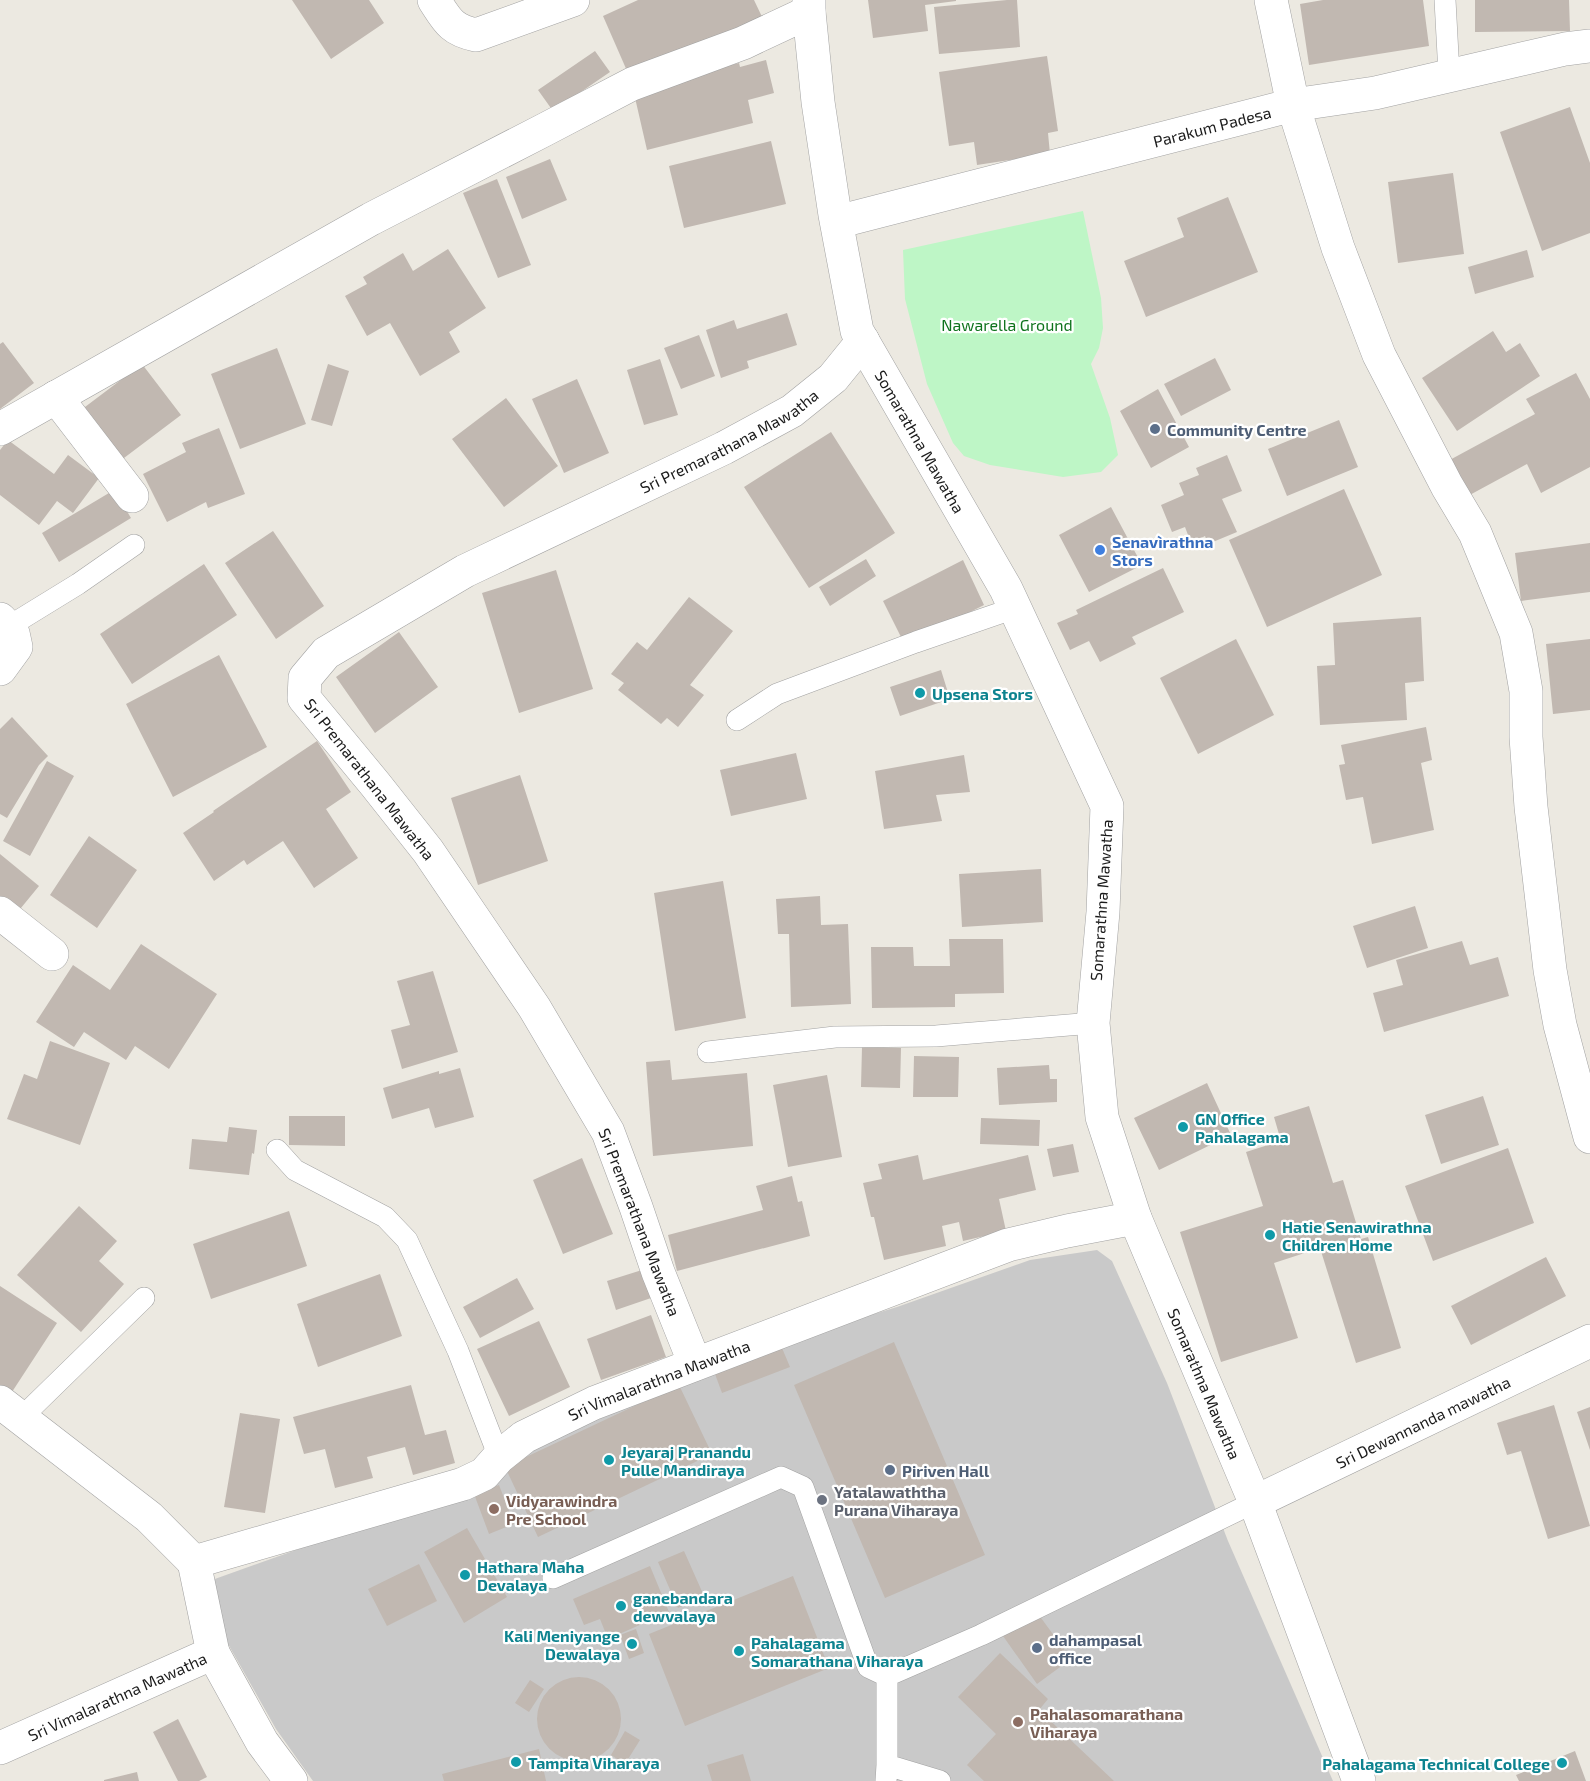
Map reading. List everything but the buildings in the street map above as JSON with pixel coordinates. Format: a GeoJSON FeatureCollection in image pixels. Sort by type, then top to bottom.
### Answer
{"type":"FeatureCollection","features":[{"type":"Feature","properties":{"kind":"street"},"geometry":{"type":"LineString","coordinates":[[434,0],[450,23],[461,32],[476,35],[573,0]]}},
{"type":"Feature","properties":{"kind":"street"},"geometry":{"type":"LineString","coordinates":[[1271,0],[1293,105],[1338,248],[1379,355],[1447,486],[1475,533],[1516,633],[1526,691],[1526,737],[1531,807],[1550,970],[1560,1025],[1590,1137]]}},
{"type":"Feature","properties":{"kind":"street"},"geometry":{"type":"LineString","coordinates":[[0,429],[371,219],[622,89],[743,44],[809,6]]}},
{"type":"Feature","properties":{"kind":"street","name":"Somarathna Mawatha"},"geometry":{"type":"LineString","coordinates":[[809,6],[818,102],[857,331],[1006,589],[1107,806],[1103,912],[1092,1023],[1102,1117],[1135,1218],[1255,1502],[1359,1781]]}},
{"type":"Feature","properties":{"kind":"street","name":"Parakum Padesa"},"geometry":{"type":"LineString","coordinates":[[837,222],[1293,105],[1375,93],[1449,74],[1564,49],[1590,46]]}},
{"type":"Feature","properties":{"kind":"street","name":"Sri Premarathana Mawatha"},"geometry":{"type":"LineString","coordinates":[[695,1364],[658,1272],[608,1132],[534,1007],[428,851],[304,698],[305,678],[326,653],[465,571],[724,448],[792,411],[833,378],[863,341]]}},
{"type":"Feature","properties":{"kind":"street"},"geometry":{"type":"LineString","coordinates":[[56,397],[132,496]]}},
{"type":"Feature","properties":{"kind":"street"},"geometry":{"type":"LineString","coordinates":[[0,669],[16,647],[13,633],[4,623]]}},
{"type":"Feature","properties":{"kind":"street"},"geometry":{"type":"LineString","coordinates":[[0,913],[51,954]]}},
{"type":"Feature","properties":{"kind":"street","name":"Sri Vimalarathna Mawatha"},"geometry":{"type":"LineString","coordinates":[[0,1748],[213,1653],[194,1562],[463,1484],[484,1473],[499,1457],[524,1437],[594,1403],[1008,1245],[1135,1218]]}},
{"type":"Feature","properties":{"kind":"street","name":"Sri Dewannanda mawatha"},"geometry":{"type":"LineString","coordinates":[[1255,1502],[1590,1341]]}},
{"type":"Feature","properties":{"kind":"street"},"geometry":{"type":"LineString","coordinates":[[11,1410],[149,1518],[194,1562]]}},
{"type":"Feature","properties":{"kind":"street"},"geometry":{"type":"LineString","coordinates":[[213,1653],[262,1742],[291,1781]]}},
{"type":"Feature","properties":{"kind":"lane"},"geometry":{"type":"LineString","coordinates":[[1445,0],[1449,74]]}},
{"type":"Feature","properties":{"kind":"lane"},"geometry":{"type":"LineString","coordinates":[[4,623],[78,584],[134,545]]}},
{"type":"Feature","properties":{"kind":"lane"},"geometry":{"type":"LineString","coordinates":[[737,720],[777,694],[1015,608]]}},
{"type":"Feature","properties":{"kind":"lane"},"geometry":{"type":"LineString","coordinates":[[708,1052],[835,1037],[936,1035],[1092,1023]]}},
{"type":"Feature","properties":{"kind":"lane"},"geometry":{"type":"LineString","coordinates":[[277,1149],[295,1170],[385,1217],[407,1240],[459,1351],[499,1457]]}},
{"type":"Feature","properties":{"kind":"lane"},"geometry":{"type":"LineString","coordinates":[[11,1410],[144,1298]]}},
{"type":"Feature","properties":{"kind":"lane"},"geometry":{"type":"LineString","coordinates":[[553,1578],[781,1477],[803,1487],[868,1667],[886,1676],[981,1635],[1255,1502]]}},
{"type":"Feature","properties":{"kind":"lane"},"geometry":{"type":"LineString","coordinates":[[886,1676],[887,1773],[940,1781]]}},
{"type":"Feature","properties":{"kind":"shaded area","name":"Yatalawaththa Purana Viharaya"},"geometry":{"type":"Polygon","coordinates":[[[1097,1250],[1112,1261],[1167,1383],[1228,1541],[1333,1781],[313,1781],[276,1729],[228,1644],[212,1580],[383,1519],[537,1442],[795,1338],[897,1307],[1030,1260],[1097,1250]]]}},
{"type":"Feature","properties":{"kind":"green space","name":"Nawarella Ground"},"geometry":{"type":"Polygon","coordinates":[[[1083,211],[1101,298],[1103,328],[1099,348],[1091,364],[1110,418],[1118,455],[1101,472],[1063,477],[990,465],[964,456],[953,443],[927,384],[905,299],[903,250],[1083,211]]]}},
{"type":"Feature","properties":{"kind":"place","name":"Community Centre"},"geometry":{"type":"Point","coordinates":[1155,429]}},
{"type":"Feature","properties":{"kind":"place","name":"Senavìrathna Stors"},"geometry":{"type":"Point","coordinates":[1100,550]}},
{"type":"Feature","properties":{"kind":"place","name":"Upsena Stors"},"geometry":{"type":"Point","coordinates":[920,693]}},
{"type":"Feature","properties":{"kind":"place","name":"GN Office Pahalagama"},"geometry":{"type":"Point","coordinates":[1183,1127]}},
{"type":"Feature","properties":{"kind":"place","name":"Hatie Senawirathna Children Home"},"geometry":{"type":"Point","coordinates":[1270,1235]}},
{"type":"Feature","properties":{"kind":"place","name":"Jeyaraj Pranandu Pulle Mandiraya"},"geometry":{"type":"Point","coordinates":[609,1460]}},
{"type":"Feature","properties":{"kind":"place","name":"Piriven Hall"},"geometry":{"type":"Point","coordinates":[890,1470]}},
{"type":"Feature","properties":{"kind":"place","name":"Yatalawaththa Purana Viharaya"},"geometry":{"type":"Point","coordinates":[822,1500]}},
{"type":"Feature","properties":{"kind":"place","name":"Vidyarawindra Pre School"},"geometry":{"type":"Point","coordinates":[494,1509]}},
{"type":"Feature","properties":{"kind":"place","name":"Hathara Maha Devalaya"},"geometry":{"type":"Point","coordinates":[465,1575]}},
{"type":"Feature","properties":{"kind":"place","name":"ganebandara dewvalaya"},"geometry":{"type":"Point","coordinates":[621,1606]}},
{"type":"Feature","properties":{"kind":"place","name":"Kali Meniyange Dewalaya"},"geometry":{"type":"Point","coordinates":[632,1644]}},
{"type":"Feature","properties":{"kind":"place","name":"dahampasal office"},"geometry":{"type":"Point","coordinates":[1037,1648]}},
{"type":"Feature","properties":{"kind":"place","name":"Pahalagama Somarathana Viharaya"},"geometry":{"type":"Point","coordinates":[739,1651]}},
{"type":"Feature","properties":{"kind":"place","name":"Pahalasomarathana Viharaya"},"geometry":{"type":"Point","coordinates":[1018,1722]}},
{"type":"Feature","properties":{"kind":"place","name":"Tampita Viharaya"},"geometry":{"type":"Point","coordinates":[516,1762]}},
{"type":"Feature","properties":{"kind":"place","name":"Pahalagama Technical College"},"geometry":{"type":"Point","coordinates":[1562,1763]}}]}
